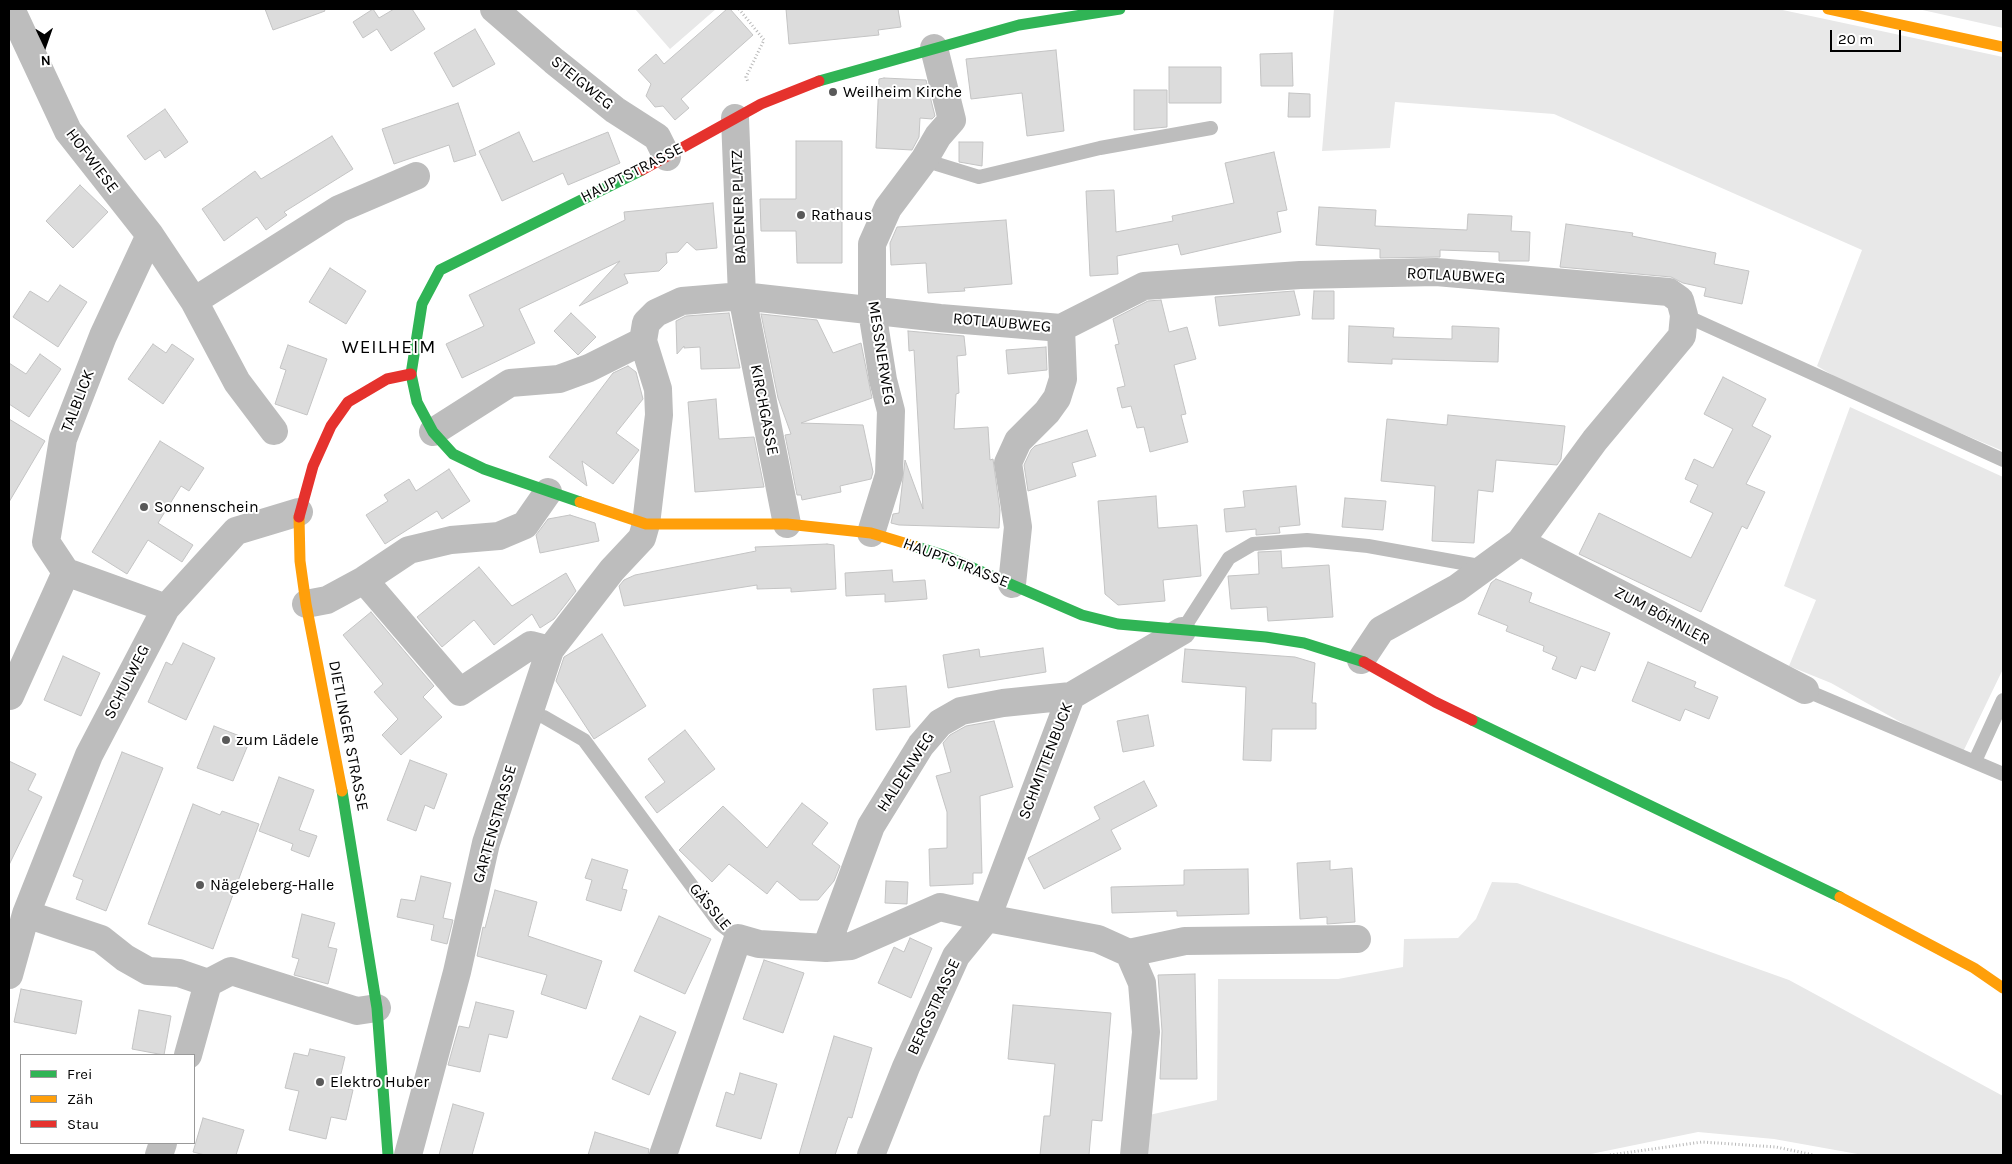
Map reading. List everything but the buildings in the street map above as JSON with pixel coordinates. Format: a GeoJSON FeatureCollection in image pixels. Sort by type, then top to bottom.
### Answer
{"type":"FeatureCollection","features":[{"type":"Feature","properties":{"kind":"street","name":"HOFWIESE"},"geometry":{"type":"LineString","coordinates":[[11,9],[68,131],[150,235],[194,301],[237,382],[274,431]]}},
{"type":"Feature","properties":{"kind":"street","name":"STEIGWEG"},"geometry":{"type":"LineString","coordinates":[[494,9],[600,98],[657,138],[667,157]]}},
{"type":"Feature","properties":{"kind":"street","name":"HAUPTSTRASSE"},"geometry":{"type":"LineString","coordinates":[[1120,9],[1020,25],[834,75],[761,104],[667,157],[440,270],[422,304],[411,374],[417,402],[433,432],[454,454],[484,469],[646,524],[787,524],[871,533],[943,555],[1082,615],[1118,624],[1276,638],[1304,643],[1361,660],[1435,702],[1827,890],[1974,968],[2003,988]]}},
{"type":"Feature","properties":{"kind":"street"},"geometry":{"type":"LineString","coordinates":[[1828,9],[2003,47]]}},
{"type":"Feature","properties":{"kind":"street","name":"MESSNERWEG"},"geometry":{"type":"LineString","coordinates":[[871,533],[889,475],[891,411],[883,380],[872,311],[872,244],[888,208],[924,160],[938,136],[952,120],[934,48]]}},
{"type":"Feature","properties":{"kind":"street","name":"BADENER PLATZ"},"geometry":{"type":"LineString","coordinates":[[735,118],[742,296]]}},
{"type":"Feature","properties":{"kind":"street"},"geometry":{"type":"LineString","coordinates":[[194,301],[339,209],[416,176]]}},
{"type":"Feature","properties":{"kind":"street","name":"TALBLICK"},"geometry":{"type":"LineString","coordinates":[[66,572],[46,542],[63,439],[103,336],[150,235]]}},
{"type":"Feature","properties":{"kind":"street","name":"ROTLAUBWEG"},"geometry":{"type":"LineString","coordinates":[[643,341],[646,323],[656,313],[682,301],[742,296],[872,311],[1062,328],[1144,286],[1300,275],[1436,272],[1669,292],[1680,300],[1684,315]]}},
{"type":"Feature","properties":{"kind":"street","name":"KIRCHGASSE"},"geometry":{"type":"LineString","coordinates":[[742,296],[787,524]]}},
{"type":"Feature","properties":{"kind":"street"},"geometry":{"type":"LineString","coordinates":[[1361,660],[1380,630],[1456,588],[1520,542],[1595,440],[1682,336],[1684,315]]}},
{"type":"Feature","properties":{"kind":"street"},"geometry":{"type":"LineString","coordinates":[[1012,584],[1018,527],[1008,463],[1018,441],[1048,412],[1057,398],[1063,379],[1062,328]]}},
{"type":"Feature","properties":{"kind":"street"},"geometry":{"type":"LineString","coordinates":[[433,432],[510,383],[559,379],[589,368],[643,341],[658,389],[659,415],[646,524]]}},
{"type":"Feature","properties":{"kind":"street","name":"DIETLINGER STRASSE"},"geometry":{"type":"LineString","coordinates":[[388,1155],[377,1008],[352,844],[306,604],[300,561],[299,512],[313,466],[328,434],[348,402],[386,379],[411,374]]}},
{"type":"Feature","properties":{"kind":"street"},"geometry":{"type":"LineString","coordinates":[[306,604],[326,600],[364,580],[409,550],[451,540],[499,536],[525,525],[548,492]]}},
{"type":"Feature","properties":{"kind":"street","name":"SCHULWEG"},"geometry":{"type":"LineString","coordinates":[[9,975],[26,914],[89,755],[166,608],[236,531],[299,512]]}},
{"type":"Feature","properties":{"kind":"street","name":"GARTENSTRASSE"},"geometry":{"type":"LineString","coordinates":[[408,1155],[457,972],[486,843],[550,650],[612,570],[642,538],[646,524]]}},
{"type":"Feature","properties":{"kind":"street","name":"ZUM BÖHNLER"},"geometry":{"type":"LineString","coordinates":[[1520,542],[1805,690]]}},
{"type":"Feature","properties":{"kind":"street"},"geometry":{"type":"LineString","coordinates":[[10,696],[66,572],[166,608]]}},
{"type":"Feature","properties":{"kind":"street"},"geometry":{"type":"LineString","coordinates":[[364,580],[460,692],[531,644],[550,650]]}},
{"type":"Feature","properties":{"kind":"street","name":"SCHMITTENBUCK"},"geometry":{"type":"LineString","coordinates":[[987,918],[1071,696],[1182,631]]}},
{"type":"Feature","properties":{"kind":"street","name":"HALDENWEG"},"geometry":{"type":"LineString","coordinates":[[826,948],[871,826],[921,745],[940,723],[961,711],[1003,703],[1071,696]]}},
{"type":"Feature","properties":{"kind":"street","name":"GÄSSLE"},"geometry":{"type":"LineString","coordinates":[[738,938],[759,944],[826,948],[851,946],[940,907],[987,918]]}},
{"type":"Feature","properties":{"kind":"street"},"geometry":{"type":"LineString","coordinates":[[26,914],[101,939],[125,958],[148,971],[179,973],[208,983],[231,971],[357,1011],[377,1008]]}},
{"type":"Feature","properties":{"kind":"street"},"geometry":{"type":"LineString","coordinates":[[987,918],[1098,939],[1129,953],[1185,941],[1357,940]]}},
{"type":"Feature","properties":{"kind":"street","name":"BERGSTRASSE"},"geometry":{"type":"LineString","coordinates":[[871,1155],[906,1067],[956,956],[987,918]]}},
{"type":"Feature","properties":{"kind":"street"},"geometry":{"type":"LineString","coordinates":[[663,1155],[738,938]]}},
{"type":"Feature","properties":{"kind":"street"},"geometry":{"type":"LineString","coordinates":[[1129,953],[1142,983],[1146,1032],[1134,1155]]}},
{"type":"Feature","properties":{"kind":"street"},"geometry":{"type":"LineString","coordinates":[[188,1054],[208,983]]}},
{"type":"Feature","properties":{"kind":"lane"},"geometry":{"type":"LineString","coordinates":[[924,160],[979,177],[1100,148],[1211,128]]}},
{"type":"Feature","properties":{"kind":"lane"},"geometry":{"type":"LineString","coordinates":[[1684,315],[2003,460]]}},
{"type":"Feature","properties":{"kind":"lane"},"geometry":{"type":"LineString","coordinates":[[1182,631],[1229,558],[1253,544],[1307,540],[1368,546],[1485,567]]}},
{"type":"Feature","properties":{"kind":"lane"},"geometry":{"type":"LineString","coordinates":[[1805,690],[2003,774]]}},
{"type":"Feature","properties":{"kind":"lane"},"geometry":{"type":"LineString","coordinates":[[1974,761],[2003,700]]}},
{"type":"Feature","properties":{"kind":"lane","name":"GÄSSLE"},"geometry":{"type":"LineString","coordinates":[[529,714],[544,718],[584,740],[720,924],[738,938]]}},
{"type":"Feature","properties":{"kind":"path"},"geometry":{"type":"LineString","coordinates":[[739,9],[764,40],[746,77],[761,104]]}},
{"type":"Feature","properties":{"kind":"path"},"geometry":{"type":"LineString","coordinates":[[1610,1155],[1702,1142],[1776,1148],[1814,1155]]}},
{"type":"Feature","properties":{"kind":"shaded area"},"geometry":{"type":"Polygon","coordinates":[[[635,9],[716,9],[670,49],[635,9]]]}},
{"type":"Feature","properties":{"kind":"shaded area"},"geometry":{"type":"Polygon","coordinates":[[[1334,9],[1778,9],[2003,57],[2003,451],[1856,389],[1817,366],[1862,250],[1554,114],[1395,102],[1390,148],[1322,151],[1334,9]]]}},
{"type":"Feature","properties":{"kind":"shaded area"},"geometry":{"type":"Polygon","coordinates":[[[1918,9],[2003,9],[2003,28],[1918,9]]]}},
{"type":"Feature","properties":{"kind":"shaded area"},"geometry":{"type":"Polygon","coordinates":[[[1850,407],[2003,477],[2003,669],[1961,756],[1831,683],[1789,666],[1816,600],[1784,586],[1850,407]]]}},
{"type":"Feature","properties":{"kind":"shaded area"},"geometry":{"type":"Polygon","coordinates":[[[1492,882],[1517,883],[1789,980],[2003,1096],[2003,1155],[1863,1155],[1774,1139],[1698,1132],[1586,1155],[1148,1155],[1149,1115],[1217,1100],[1218,979],[1338,979],[1403,967],[1404,939],[1458,938],[1476,919],[1492,882]]]}},
{"type":"Feature","properties":{"kind":"traffic: fast"},"geometry":{"type":"LineString","coordinates":[[819,81],[1019,25],[1120,9]]}},
{"type":"Feature","properties":{"kind":"traffic: fast"},"geometry":{"type":"LineString","coordinates":[[580,502],[484,469],[453,454],[433,432],[417,402],[411,374],[422,304],[440,270],[642,170]]}},
{"type":"Feature","properties":{"kind":"traffic: fast"},"geometry":{"type":"LineString","coordinates":[[914,546],[943,555],[1082,615],[1118,624],[1266,637],[1304,643],[1364,662]]}},
{"type":"Feature","properties":{"kind":"traffic: fast"},"geometry":{"type":"LineString","coordinates":[[1472,720],[1840,897]]}},
{"type":"Feature","properties":{"kind":"traffic: fast"},"geometry":{"type":"LineString","coordinates":[[342,791],[377,1008],[388,1155]]}},
{"type":"Feature","properties":{"kind":"traffic: slow"},"geometry":{"type":"LineString","coordinates":[[1828,9],[2003,47]]}},
{"type":"Feature","properties":{"kind":"traffic: slow"},"geometry":{"type":"LineString","coordinates":[[580,502],[646,524],[787,524],[871,533],[914,546]]}},
{"type":"Feature","properties":{"kind":"traffic: slow"},"geometry":{"type":"LineString","coordinates":[[299,517],[300,561],[306,604],[342,791]]}},
{"type":"Feature","properties":{"kind":"traffic: slow"},"geometry":{"type":"LineString","coordinates":[[1840,897],[1974,968],[2003,988]]}},
{"type":"Feature","properties":{"kind":"traffic: jam"},"geometry":{"type":"LineString","coordinates":[[642,170],[761,104],[819,81]]}},
{"type":"Feature","properties":{"kind":"traffic: jam"},"geometry":{"type":"LineString","coordinates":[[299,517],[313,466],[331,426],[348,402],[387,379],[411,374]]}},
{"type":"Feature","properties":{"kind":"traffic: jam"},"geometry":{"type":"LineString","coordinates":[[1364,662],[1435,702],[1472,720]]}},
{"type":"Feature","properties":{"kind":"place","name":"Weilheim Kirche"},"geometry":{"type":"Point","coordinates":[833,92]}},
{"type":"Feature","properties":{"kind":"place","name":"Rathaus"},"geometry":{"type":"Point","coordinates":[801,215]}},
{"type":"Feature","properties":{"kind":"place","name":"Sonnenschein"},"geometry":{"type":"Point","coordinates":[144,507]}},
{"type":"Feature","properties":{"kind":"place","name":"zum Lädele"},"geometry":{"type":"Point","coordinates":[226,740]}},
{"type":"Feature","properties":{"kind":"place","name":"Nägeleberg-Halle"},"geometry":{"type":"Point","coordinates":[200,885]}},
{"type":"Feature","properties":{"kind":"place","name":"Elektro Huber"},"geometry":{"type":"Point","coordinates":[320,1082]}},
{"type":"Feature","properties":{"kind":"district","name":"WEILHEIM"},"geometry":{"type":"Point","coordinates":[389,348]}}]}
